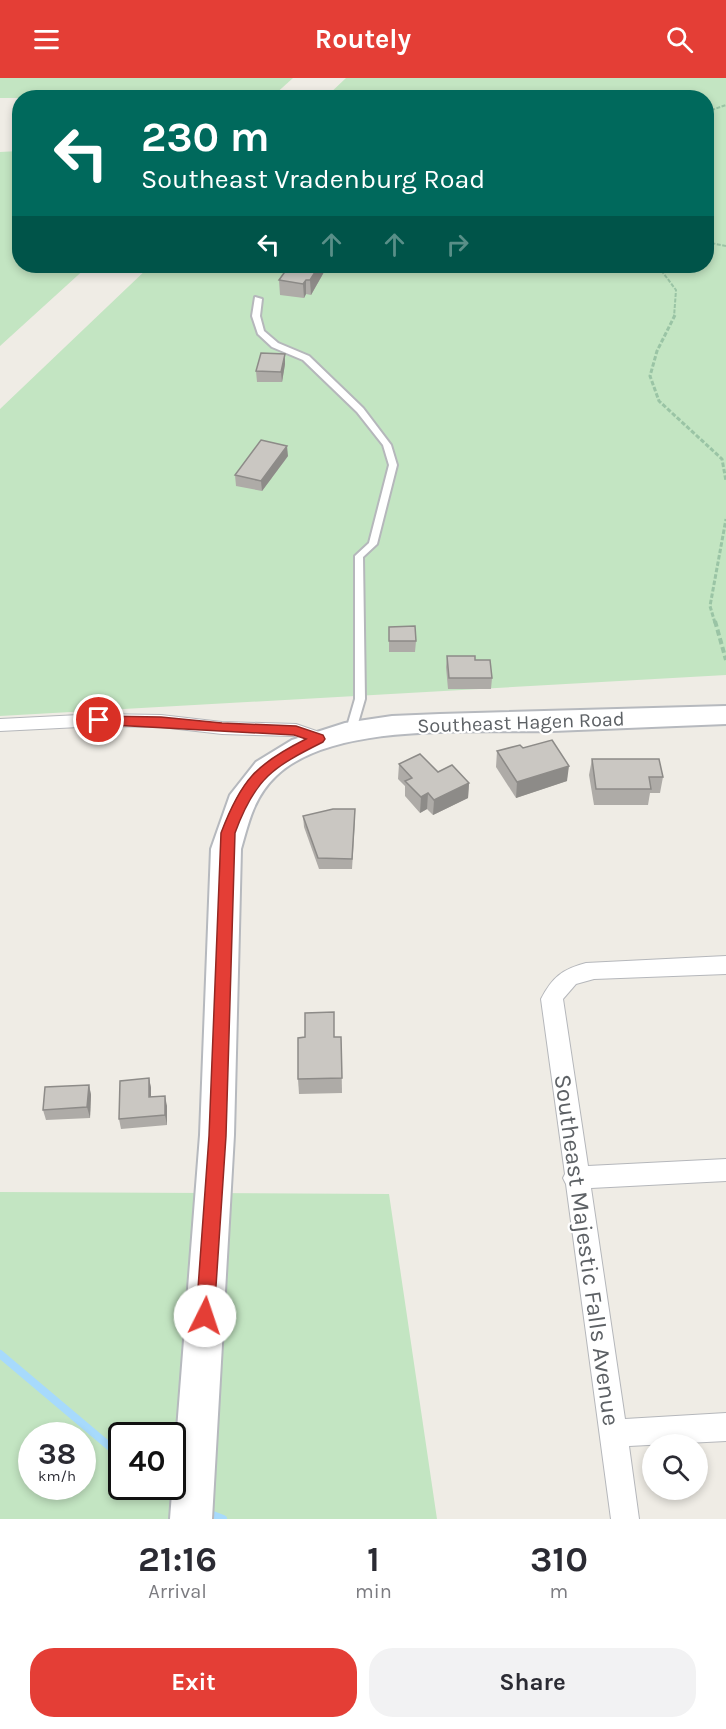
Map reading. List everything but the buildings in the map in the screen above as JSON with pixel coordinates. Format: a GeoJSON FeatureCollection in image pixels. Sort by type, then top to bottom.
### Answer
{"type":"FeatureCollection","features":[{"type":"Feature","properties":{"kind":"street","name":"Southeast Hagen Road"},"geometry":{"type":"LineString","coordinates":[[191,1519],[217,1136],[228,833],[239,802],[261,774],[280,758],[318,739],[351,730],[412,725],[726,715]]}},
{"type":"Feature","properties":{"kind":"street"},"geometry":{"type":"LineString","coordinates":[[0,725],[99,720],[161,722],[222,728],[296,730],[318,739]]}},
{"type":"Feature","properties":{"kind":"street","name":"Southeast Majestic Falls Avenue"},"geometry":{"type":"LineString","coordinates":[[625,1519],[575,1178],[552,999],[560,982],[574,974],[594,970],[726,965]]}},
{"type":"Feature","properties":{"kind":"street"},"geometry":{"type":"LineString","coordinates":[[575,1178],[726,1170]]}},
{"type":"Feature","properties":{"kind":"street"},"geometry":{"type":"LineString","coordinates":[[612,1432],[726,1426]]}},
{"type":"Feature","properties":{"kind":"lane"},"geometry":{"type":"LineString","coordinates":[[258,299],[256,316],[261,332],[275,345],[306,358],[360,410],[387,445],[393,465],[374,544],[359,556],[360,699],[351,730]]}},
{"type":"Feature","properties":{"kind":"path"},"geometry":{"type":"LineString","coordinates":[[663,273],[676,290],[676,313],[657,351],[650,376],[659,401],[722,459],[726,481]]}},
{"type":"Feature","properties":{"kind":"path"},"geometry":{"type":"LineString","coordinates":[[726,519],[710,606],[726,660]]}},
{"type":"Feature","properties":{"kind":"green space"},"geometry":{"type":"Polygon","coordinates":[[[0,78],[293,78],[280,90],[12,90],[12,98],[0,98],[0,78]]]}},
{"type":"Feature","properties":{"kind":"green space"},"geometry":{"type":"Polygon","coordinates":[[[346,78],[726,78],[726,675],[0,716],[0,409],[143,273],[714,273],[714,90],[333,90],[346,78]]]}},
{"type":"Feature","properties":{"kind":"green space"},"geometry":{"type":"Polygon","coordinates":[[[12,151],[12,273],[80,273],[0,346],[0,152],[12,151]]]}},
{"type":"Feature","properties":{"kind":"green space"},"geometry":{"type":"Polygon","coordinates":[[[0,1192],[389,1194],[437,1519],[0,1519],[0,1192]]]}},
{"type":"Feature","properties":{"kind":"waterway"},"geometry":{"type":"LineString","coordinates":[[0,1354],[108,1445]]}},
{"type":"Feature","properties":{"kind":"waterway"},"geometry":{"type":"LineString","coordinates":[[205,1512],[223,1519]]}},
{"type":"Feature","properties":{"kind":"route"},"geometry":{"type":"LineString","coordinates":[[99,720],[296,730],[318,739],[280,758],[248,787],[232,818],[228,833],[217,1136],[205,1316]]}}]}
